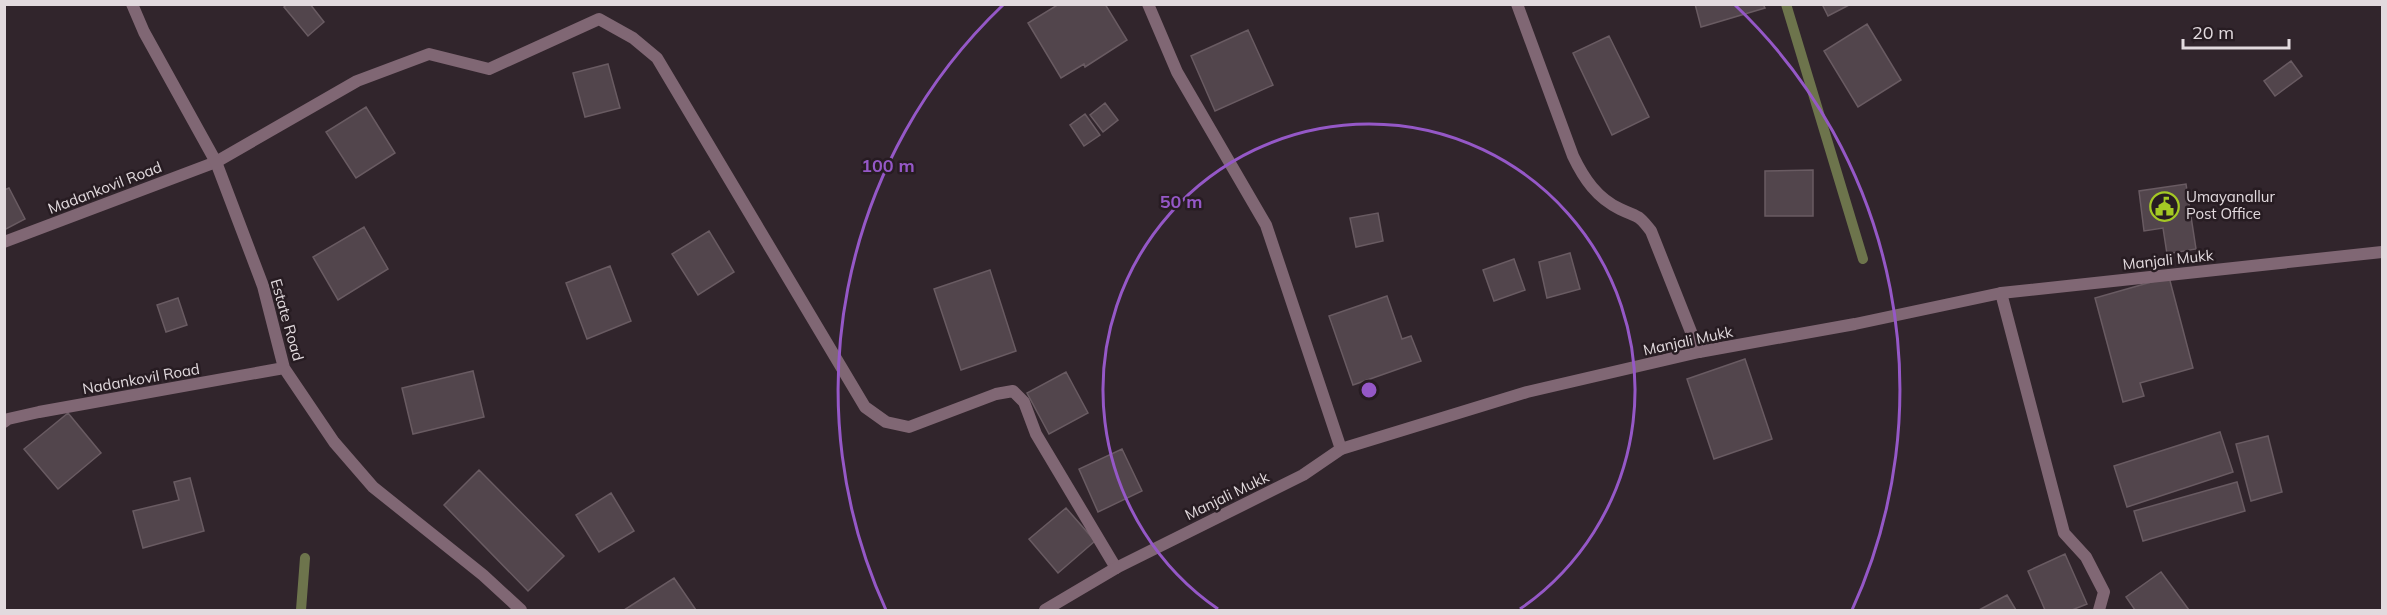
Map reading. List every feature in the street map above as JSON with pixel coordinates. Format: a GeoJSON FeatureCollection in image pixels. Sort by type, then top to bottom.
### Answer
{"type":"FeatureCollection","features":[{"type":"Feature","properties":{"kind":"street","name":"Estate Road"},"geometry":{"type":"LineString","coordinates":[[132,4],[144,32],[216,162],[263,286],[284,368],[334,442],[373,487],[483,575],[521,610]]}},
{"type":"Feature","properties":{"kind":"street"},"geometry":{"type":"LineString","coordinates":[[1148,4],[1177,72],[1266,225],[1341,449]]}},
{"type":"Feature","properties":{"kind":"street"},"geometry":{"type":"LineString","coordinates":[[1517,4],[1573,156],[1584,179],[1599,195],[1620,209],[1639,216],[1651,231],[1699,352]]}},
{"type":"Feature","properties":{"kind":"street","name":"Madankovil Road"},"geometry":{"type":"LineString","coordinates":[[4,242],[216,162],[357,81],[429,54],[489,69],[599,19],[633,38],[657,58],[865,407],[886,422],[909,428],[996,394],[1013,391],[1024,402],[1036,434],[1116,568]]}},
{"type":"Feature","properties":{"kind":"street","name":"Manjali Mukk"},"geometry":{"type":"LineString","coordinates":[[1045,610],[1116,568],[1303,475],[1341,449],[1527,392],[1699,352],[1855,324],[2001,293],[2382,252]]}},
{"type":"Feature","properties":{"kind":"street"},"geometry":{"type":"LineString","coordinates":[[2001,293],[2064,533],[2086,557],[2104,592],[2099,610]]}},
{"type":"Feature","properties":{"kind":"street","name":"Nadankovil Road"},"geometry":{"type":"LineString","coordinates":[[4,422],[39,412],[284,368]]}},
{"type":"Feature","properties":{"kind":"building"},"geometry":{"type":"Polygon","coordinates":[[[287,4],[310,4],[324,22],[308,36],[284,7],[287,4]]]}},
{"type":"Feature","properties":{"kind":"building"},"geometry":{"type":"Polygon","coordinates":[[[1059,4],[1105,4],[1127,40],[1085,67],[1084,64],[1061,78],[1028,23],[1059,4]]]}},
{"type":"Feature","properties":{"kind":"building"},"geometry":{"type":"Polygon","coordinates":[[[1695,4],[1763,4],[1765,8],[1701,27],[1695,4]]]}},
{"type":"Feature","properties":{"kind":"building"},"geometry":{"type":"Polygon","coordinates":[[[1822,4],[1851,4],[1828,16],[1822,4]]]}},
{"type":"Feature","properties":{"kind":"building"},"geometry":{"type":"Polygon","coordinates":[[[1867,24],[1901,80],[1858,107],[1824,51],[1867,24]]]}},
{"type":"Feature","properties":{"kind":"building"},"geometry":{"type":"Polygon","coordinates":[[[1248,30],[1273,85],[1215,111],[1191,56],[1248,30]]]}},
{"type":"Feature","properties":{"kind":"building"},"geometry":{"type":"Polygon","coordinates":[[[1609,36],[1649,117],[1612,135],[1573,53],[1609,36]]]}},
{"type":"Feature","properties":{"kind":"building"},"geometry":{"type":"Polygon","coordinates":[[[2291,61],[2302,76],[2275,96],[2264,81],[2291,61]]]}},
{"type":"Feature","properties":{"kind":"building"},"geometry":{"type":"Polygon","coordinates":[[[608,64],[620,108],[585,117],[573,73],[608,64]]]}},
{"type":"Feature","properties":{"kind":"building"},"geometry":{"type":"Polygon","coordinates":[[[1105,103],[1118,120],[1103,132],[1090,115],[1105,103]]]}},
{"type":"Feature","properties":{"kind":"building"},"geometry":{"type":"Polygon","coordinates":[[[366,107],[395,153],[356,178],[326,132],[366,107]]]}},
{"type":"Feature","properties":{"kind":"building"},"geometry":{"type":"Polygon","coordinates":[[[1085,114],[1100,135],[1084,146],[1070,125],[1085,114]]]}},
{"type":"Feature","properties":{"kind":"building"},"geometry":{"type":"Polygon","coordinates":[[[1813,170],[1813,216],[1765,216],[1765,171],[1813,170]]]}},
{"type":"Feature","properties":{"kind":"building","name":"Umayanallur Post Office"},"geometry":{"type":"Polygon","coordinates":[[[2186,184],[2196,249],[2167,254],[2163,228],[2144,231],[2139,191],[2186,184]]]}},
{"type":"Feature","properties":{"kind":"building"},"geometry":{"type":"Polygon","coordinates":[[[9,188],[25,219],[4,230],[4,190],[9,188]]]}},
{"type":"Feature","properties":{"kind":"building"},"geometry":{"type":"Polygon","coordinates":[[[1378,213],[1383,241],[1356,247],[1350,218],[1378,213]]]}},
{"type":"Feature","properties":{"kind":"building"},"geometry":{"type":"Polygon","coordinates":[[[364,227],[388,269],[338,300],[313,257],[364,227]]]}},
{"type":"Feature","properties":{"kind":"building"},"geometry":{"type":"Polygon","coordinates":[[[709,231],[734,272],[698,295],[672,254],[709,231]]]}},
{"type":"Feature","properties":{"kind":"building"},"geometry":{"type":"Polygon","coordinates":[[[1570,253],[1580,289],[1547,298],[1539,262],[1570,253]]]}},
{"type":"Feature","properties":{"kind":"building"},"geometry":{"type":"Polygon","coordinates":[[[1514,259],[1525,290],[1494,301],[1483,270],[1514,259]]]}},
{"type":"Feature","properties":{"kind":"building"},"geometry":{"type":"Polygon","coordinates":[[[610,266],[631,321],[587,339],[566,283],[610,266]]]}},
{"type":"Feature","properties":{"kind":"building"},"geometry":{"type":"Polygon","coordinates":[[[990,270],[1016,351],[961,370],[934,289],[990,270]]]}},
{"type":"Feature","properties":{"kind":"building"},"geometry":{"type":"Polygon","coordinates":[[[2169,277],[2193,368],[2140,383],[2144,396],[2123,402],[2095,298],[2169,277]]]}},
{"type":"Feature","properties":{"kind":"building"},"geometry":{"type":"Polygon","coordinates":[[[1387,296],[1402,339],[1411,336],[1421,361],[1353,385],[1329,316],[1387,296]]]}},
{"type":"Feature","properties":{"kind":"building"},"geometry":{"type":"Polygon","coordinates":[[[178,298],[187,325],[166,332],[157,305],[178,298]]]}},
{"type":"Feature","properties":{"kind":"building"},"geometry":{"type":"Polygon","coordinates":[[[1745,359],[1772,439],[1714,459],[1687,379],[1745,359]]]}},
{"type":"Feature","properties":{"kind":"building"},"geometry":{"type":"Polygon","coordinates":[[[473,371],[484,417],[413,434],[402,388],[473,371]]]}},
{"type":"Feature","properties":{"kind":"building"},"geometry":{"type":"Polygon","coordinates":[[[1066,372],[1088,413],[1049,434],[1027,393],[1066,372]]]}},
{"type":"Feature","properties":{"kind":"building"},"geometry":{"type":"Polygon","coordinates":[[[68,413],[101,453],[58,489],[24,449],[68,413]]]}},
{"type":"Feature","properties":{"kind":"building"},"geometry":{"type":"Polygon","coordinates":[[[2220,432],[2233,472],[2127,507],[2114,466],[2220,432]]]}},
{"type":"Feature","properties":{"kind":"building"},"geometry":{"type":"Polygon","coordinates":[[[2268,436],[2282,492],[2251,501],[2236,444],[2268,436]]]}},
{"type":"Feature","properties":{"kind":"building"},"geometry":{"type":"Polygon","coordinates":[[[1122,449],[1142,491],[1098,512],[1079,469],[1122,449]]]}},
{"type":"Feature","properties":{"kind":"building"},"geometry":{"type":"Polygon","coordinates":[[[479,470],[564,556],[528,591],[444,505],[479,470]]]}},
{"type":"Feature","properties":{"kind":"building"},"geometry":{"type":"Polygon","coordinates":[[[190,478],[204,531],[143,548],[133,511],[179,500],[174,482],[190,478]]]}},
{"type":"Feature","properties":{"kind":"building"},"geometry":{"type":"Polygon","coordinates":[[[2237,482],[2245,511],[2143,541],[2134,511],[2237,482]]]}},
{"type":"Feature","properties":{"kind":"building"},"geometry":{"type":"Polygon","coordinates":[[[611,493],[634,531],[599,552],[576,515],[611,493]]]}},
{"type":"Feature","properties":{"kind":"building"},"geometry":{"type":"Polygon","coordinates":[[[1066,508],[1095,541],[1058,573],[1029,539],[1066,508]]]}},
{"type":"Feature","properties":{"kind":"building"},"geometry":{"type":"Polygon","coordinates":[[[2065,554],[2087,604],[2072,610],[2045,610],[2028,571],[2065,554]]]}},
{"type":"Feature","properties":{"kind":"building"},"geometry":{"type":"Polygon","coordinates":[[[2161,572],[2189,610],[2135,610],[2126,597],[2161,572]]]}},
{"type":"Feature","properties":{"kind":"building"},"geometry":{"type":"Polygon","coordinates":[[[674,578],[696,610],[624,610],[674,578]]]}},
{"type":"Feature","properties":{"kind":"building"},"geometry":{"type":"Polygon","coordinates":[[[2007,595],[2016,610],[1979,610],[2007,595]]]}},
{"type":"Feature","properties":{"kind":"waterway"},"geometry":{"type":"LineString","coordinates":[[1786,4],[1863,259]]}},
{"type":"Feature","properties":{"kind":"waterway"},"geometry":{"type":"LineString","coordinates":[[301,610],[305,558]]}},
{"type":"Feature","properties":{"kind":"place","name":"Umayanallur Post Office"},"geometry":{"type":"Point","coordinates":[2165,206]}}]}
